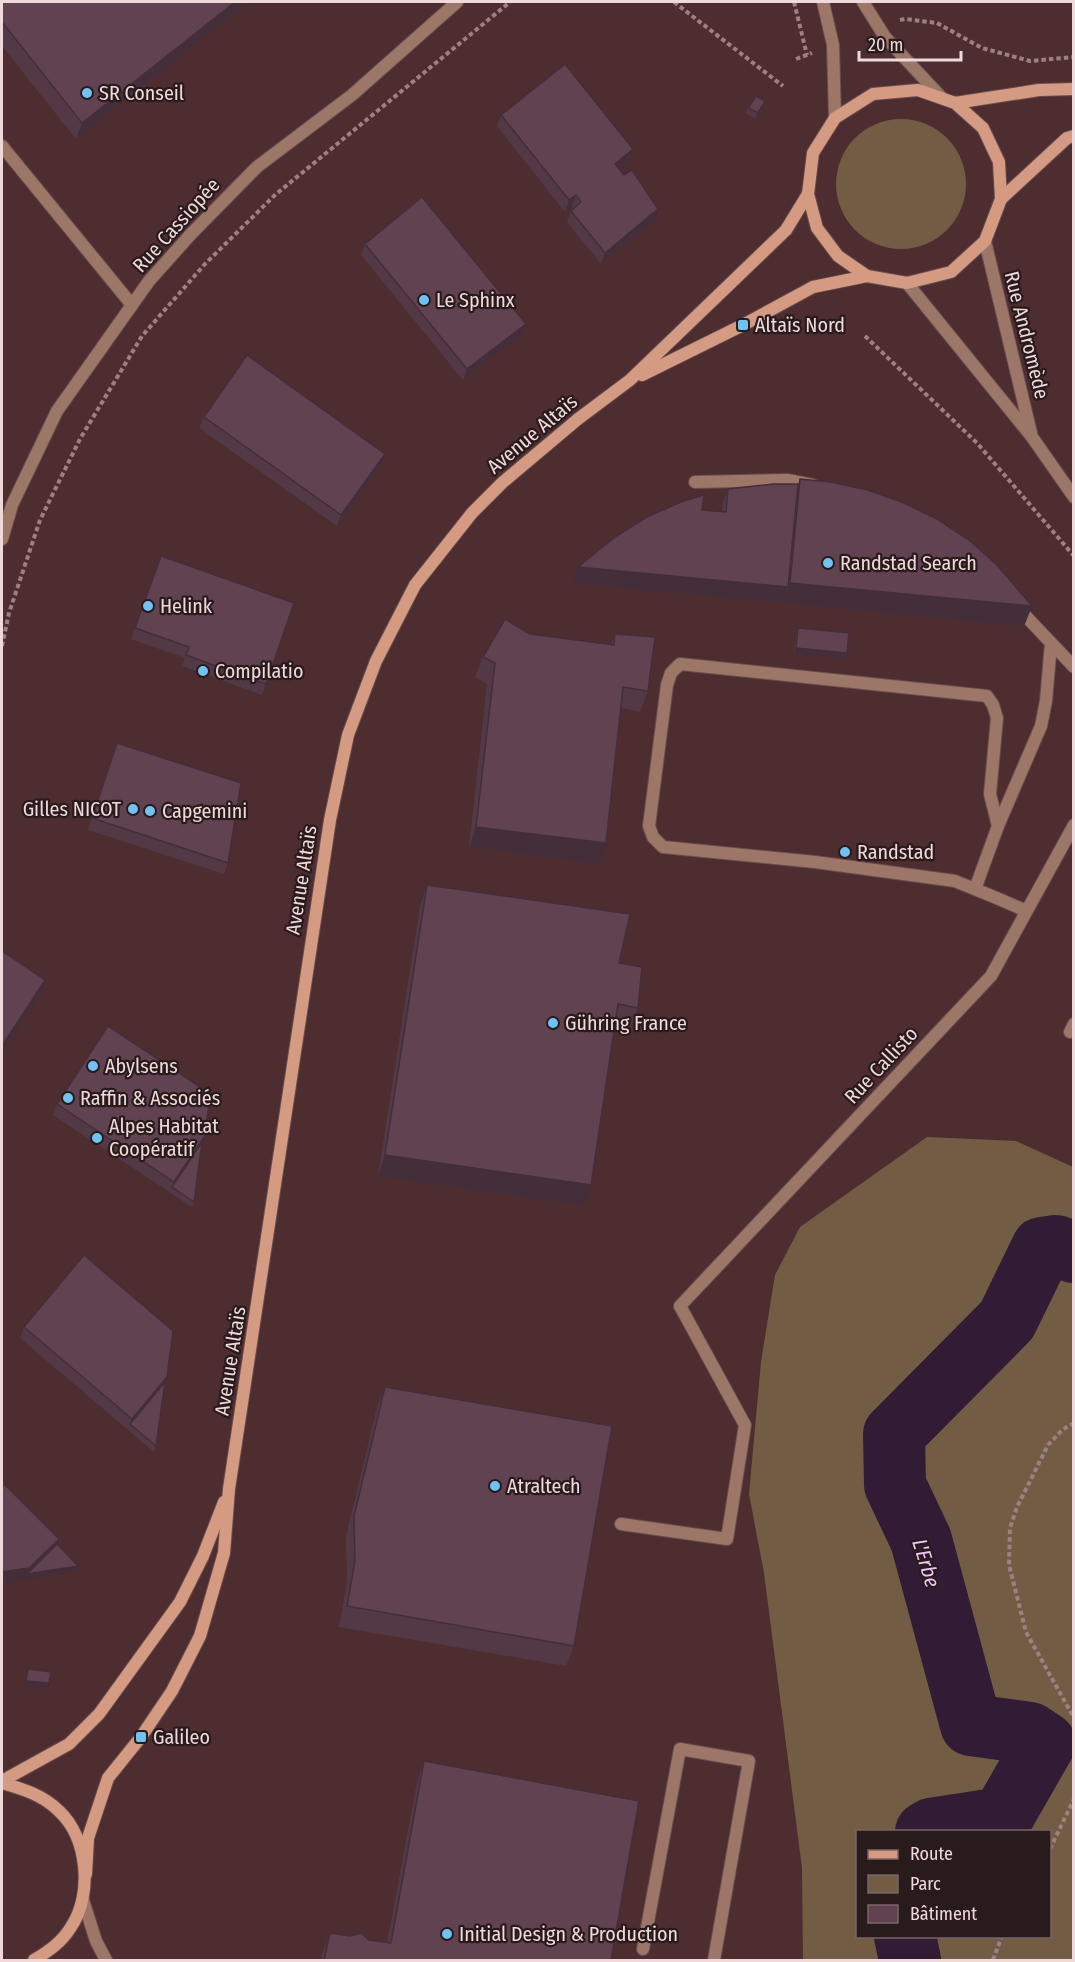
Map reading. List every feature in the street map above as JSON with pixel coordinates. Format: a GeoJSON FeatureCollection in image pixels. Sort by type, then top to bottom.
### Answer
{"type":"FeatureCollection","features":[{"type":"Feature","properties":{"kind":"street","name":"Rue Cassiopée"},"geometry":{"type":"LineString","coordinates":[[2,539],[12,505],[57,411],[149,281],[257,166],[352,95],[457,2]]}},
{"type":"Feature","properties":{"kind":"street"},"geometry":{"type":"LineString","coordinates":[[823,2],[833,45],[835,118]]}},
{"type":"Feature","properties":{"kind":"street"},"geometry":{"type":"LineString","coordinates":[[863,2],[885,37],[942,98]]}},
{"type":"Feature","properties":{"kind":"street"},"geometry":{"type":"LineString","coordinates":[[955,103],[1039,90],[1074,89]]}},
{"type":"Feature","properties":{"kind":"street"},"geometry":{"type":"LineString","coordinates":[[918,90],[942,98],[955,103],[983,128],[999,162],[1001,199],[985,241],[951,272],[907,283],[867,276],[838,256],[817,228],[808,194],[813,153],[835,118],[873,94],[918,90]]}},
{"type":"Feature","properties":{"kind":"street"},"geometry":{"type":"LineString","coordinates":[[1001,199],[1067,138],[1074,136]]}},
{"type":"Feature","properties":{"kind":"street"},"geometry":{"type":"LineString","coordinates":[[2,146],[132,305]]}},
{"type":"Feature","properties":{"kind":"street","name":"Avenue Altaïs"},"geometry":{"type":"LineString","coordinates":[[86,1874],[88,1838],[108,1778],[141,1737],[172,1691],[200,1636],[224,1553],[229,1490],[330,820],[348,735],[376,661],[416,585],[465,522],[503,482],[578,419],[630,380],[786,230],[808,194]]}},
{"type":"Feature","properties":{"kind":"street","name":"Rue Andromède"},"geometry":{"type":"LineString","coordinates":[[985,241],[1032,437]]}},
{"type":"Feature","properties":{"kind":"street","name":"Avenue Altaïs"},"geometry":{"type":"LineString","coordinates":[[630,380],[743,325],[813,287],[867,276]]}},
{"type":"Feature","properties":{"kind":"street","name":"Rue Andromède"},"geometry":{"type":"LineString","coordinates":[[907,283],[1032,437],[1074,496]]}},
{"type":"Feature","properties":{"kind":"street"},"geometry":{"type":"LineString","coordinates":[[695,482],[788,480],[823,487]]}},
{"type":"Feature","properties":{"kind":"street"},"geometry":{"type":"LineString","coordinates":[[1005,595],[1074,668]]}},
{"type":"Feature","properties":{"kind":"street"},"geometry":{"type":"LineString","coordinates":[[975,889],[998,826],[1041,726],[1046,701],[1051,644]]}},
{"type":"Feature","properties":{"kind":"street"},"geometry":{"type":"LineString","coordinates":[[998,826],[990,794],[997,718],[987,696],[680,664],[671,673],[667,685],[649,826],[653,837],[663,847],[815,862],[955,881],[1026,911]]}},
{"type":"Feature","properties":{"kind":"street","name":"Rue Callisto"},"geometry":{"type":"LineString","coordinates":[[621,1524],[727,1539],[745,1425],[680,1306],[991,976],[1074,825]]}},
{"type":"Feature","properties":{"kind":"street","name":"Avenue Altaïs"},"geometry":{"type":"LineString","coordinates":[[2,1782],[69,1744],[99,1714],[180,1602],[203,1556],[229,1490]]}},
{"type":"Feature","properties":{"kind":"street"},"geometry":{"type":"LineString","coordinates":[[642,1948],[680,1749],[749,1761],[714,1960]]}},
{"type":"Feature","properties":{"kind":"street"},"geometry":{"type":"LineString","coordinates":[[2,1782],[31,1792],[60,1812],[79,1840],[86,1874],[83,1900],[72,1926],[54,1948],[34,1960]]}},
{"type":"Feature","properties":{"kind":"street"},"geometry":{"type":"LineString","coordinates":[[83,1900],[96,1941],[106,1960]]}},
{"type":"Feature","properties":{"kind":"path"},"geometry":{"type":"LineString","coordinates":[[2,646],[9,613],[40,520],[80,439],[142,336],[206,264],[275,195],[510,2]]}},
{"type":"Feature","properties":{"kind":"path"},"geometry":{"type":"LineString","coordinates":[[674,2],[783,87]]}},
{"type":"Feature","properties":{"kind":"path"},"geometry":{"type":"LineString","coordinates":[[794,2],[807,55]]}},
{"type":"Feature","properties":{"kind":"path"},"geometry":{"type":"LineString","coordinates":[[880,28],[905,19],[937,24],[982,48],[1030,61],[1074,57]]}},
{"type":"Feature","properties":{"kind":"path"},"geometry":{"type":"LineString","coordinates":[[865,336],[977,443],[1074,556]]}},
{"type":"Feature","properties":{"kind":"path"},"geometry":{"type":"LineString","coordinates":[[1074,1423],[1062,1430],[1048,1445],[1017,1507],[1010,1528],[1009,1564],[1026,1632],[1074,1718]]}},
{"type":"Feature","properties":{"kind":"path"},"geometry":{"type":"LineString","coordinates":[[1051,1847],[1074,1799]]}},
{"type":"Feature","properties":{"kind":"path"},"geometry":{"type":"LineString","coordinates":[[993,1960],[1001,1938]]}},
{"type":"Feature","properties":{"kind":"green space"},"geometry":{"type":"Polygon","coordinates":[[[901,119],[926,123],[947,138],[962,159],[966,184],[962,209],[947,230],[926,245],[901,249],[876,245],[855,230],[840,209],[836,184],[840,159],[855,138],[876,123],[901,119]]]}},
{"type":"Feature","properties":{"kind":"green space"},"geometry":{"type":"Polygon","coordinates":[[[927,1137],[1016,1141],[1073,1167],[1073,1960],[803,1960],[802,1868],[764,1573],[749,1494],[761,1362],[775,1275],[800,1227],[927,1137]]]}},
{"type":"Feature","properties":{"kind":"building","name":"SR Conseil"},"geometry":{"type":"Polygon","coordinates":[[[2,2],[235,2],[82,123],[2,22],[2,2]]]}},
{"type":"Feature","properties":{"kind":"building"},"geometry":{"type":"Polygon","coordinates":[[[565,64],[633,149],[615,164],[624,175],[632,170],[658,209],[605,253],[571,211],[581,202],[576,195],[569,200],[501,115],[565,64]]]}},
{"type":"Feature","properties":{"kind":"building"},"geometry":{"type":"Polygon","coordinates":[[[756,96],[765,101],[758,113],[748,108],[756,96]]]}},
{"type":"Feature","properties":{"kind":"building"},"geometry":{"type":"Polygon","coordinates":[[[422,197],[526,324],[467,369],[365,244],[422,197]]]}},
{"type":"Feature","properties":{"kind":"building"},"geometry":{"type":"Polygon","coordinates":[[[247,355],[385,454],[341,515],[204,417],[247,355]]]}},
{"type":"Feature","properties":{"kind":"building"},"geometry":{"type":"Polygon","coordinates":[[[800,479],[831,482],[868,490],[904,503],[937,519],[969,540],[997,565],[1032,606],[790,583],[800,479]]]}},
{"type":"Feature","properties":{"kind":"building"},"geometry":{"type":"Polygon","coordinates":[[[798,484],[788,587],[578,567],[615,537],[647,517],[681,502],[704,495],[702,510],[726,512],[728,489],[798,484]]]}},
{"type":"Feature","properties":{"kind":"building"},"geometry":{"type":"Polygon","coordinates":[[[161,556],[294,603],[266,684],[186,655],[189,647],[135,628],[161,556]]]}},
{"type":"Feature","properties":{"kind":"building"},"geometry":{"type":"Polygon","coordinates":[[[505,619],[530,634],[614,645],[615,634],[655,637],[648,691],[623,687],[606,843],[476,827],[495,663],[483,657],[505,619]]]}},
{"type":"Feature","properties":{"kind":"building"},"geometry":{"type":"Polygon","coordinates":[[[798,628],[849,633],[847,653],[796,648],[798,628]]]}},
{"type":"Feature","properties":{"kind":"building"},"geometry":{"type":"Polygon","coordinates":[[[117,743],[241,783],[228,863],[92,818],[117,743]]]}},
{"type":"Feature","properties":{"kind":"building"},"geometry":{"type":"Polygon","coordinates":[[[427,885],[630,914],[619,963],[642,967],[638,1008],[618,1004],[591,1185],[385,1155],[427,885]]]}},
{"type":"Feature","properties":{"kind":"building"},"geometry":{"type":"Polygon","coordinates":[[[2,951],[45,980],[2,1046],[2,951]]]}},
{"type":"Feature","properties":{"kind":"building"},"geometry":{"type":"Polygon","coordinates":[[[108,1026],[211,1094],[204,1137],[174,1182],[57,1104],[108,1026]]]}},
{"type":"Feature","properties":{"kind":"building"},"geometry":{"type":"Polygon","coordinates":[[[202,1142],[194,1202],[172,1187],[202,1142]]]}},
{"type":"Feature","properties":{"kind":"building"},"geometry":{"type":"Polygon","coordinates":[[[84,1255],[173,1331],[167,1377],[132,1419],[24,1327],[84,1255]]]}},
{"type":"Feature","properties":{"kind":"building"},"geometry":{"type":"Polygon","coordinates":[[[165,1382],[156,1446],[130,1424],[165,1382]]]}},
{"type":"Feature","properties":{"kind":"building"},"geometry":{"type":"Polygon","coordinates":[[[385,1387],[612,1426],[574,1646],[347,1606],[355,1561],[354,1516],[385,1387]]]}},
{"type":"Feature","properties":{"kind":"building"},"geometry":{"type":"Polygon","coordinates":[[[4,1484],[59,1539],[29,1568],[2,1572],[2,1487],[4,1484]]]}},
{"type":"Feature","properties":{"kind":"building"},"geometry":{"type":"Polygon","coordinates":[[[57,1544],[78,1566],[27,1574],[57,1544]]]}},
{"type":"Feature","properties":{"kind":"building"},"geometry":{"type":"Polygon","coordinates":[[[28,1669],[51,1672],[49,1683],[26,1681],[28,1669]]]}},
{"type":"Feature","properties":{"kind":"building"},"geometry":{"type":"Polygon","coordinates":[[[424,1761],[639,1801],[611,1960],[324,1960],[330,1933],[350,1936],[361,1933],[369,1940],[391,1943],[424,1761]]]}},
{"type":"Feature","properties":{"kind":"waterway","name":"L'Erbe"},"geometry":{"type":"LineString","coordinates":[[929,1830],[1002,1818],[1045,1743],[1030,1733],[971,1725],[921,1540],[895,1485],[894,1434],[1007,1320],[1042,1248],[1056,1246],[1074,1252]]}},
{"type":"Feature","properties":{"kind":"waterway","name":"L'Erbe"},"geometry":{"type":"LineString","coordinates":[[905,1938],[910,1960]]}},
{"type":"Feature","properties":{"kind":"place","name":"SR Conseil"},"geometry":{"type":"Point","coordinates":[87,93]}},
{"type":"Feature","properties":{"kind":"place","name":"Le Sphinx"},"geometry":{"type":"Point","coordinates":[424,300]}},
{"type":"Feature","properties":{"kind":"place","name":"Altaïs Nord"},"geometry":{"type":"Point","coordinates":[743,325]}},
{"type":"Feature","properties":{"kind":"place","name":"Randstad Search"},"geometry":{"type":"Point","coordinates":[828,563]}},
{"type":"Feature","properties":{"kind":"place","name":"Helink"},"geometry":{"type":"Point","coordinates":[148,606]}},
{"type":"Feature","properties":{"kind":"place","name":"Compilatio"},"geometry":{"type":"Point","coordinates":[203,671]}},
{"type":"Feature","properties":{"kind":"place","name":"Gilles NICOT"},"geometry":{"type":"Point","coordinates":[133,809]}},
{"type":"Feature","properties":{"kind":"place","name":"Capgemini"},"geometry":{"type":"Point","coordinates":[150,811]}},
{"type":"Feature","properties":{"kind":"place","name":"Randstad"},"geometry":{"type":"Point","coordinates":[845,852]}},
{"type":"Feature","properties":{"kind":"place","name":"Gühring France"},"geometry":{"type":"Point","coordinates":[553,1023]}},
{"type":"Feature","properties":{"kind":"place","name":"Abylsens"},"geometry":{"type":"Point","coordinates":[93,1066]}},
{"type":"Feature","properties":{"kind":"place","name":"Raffin & Associés"},"geometry":{"type":"Point","coordinates":[68,1098]}},
{"type":"Feature","properties":{"kind":"place","name":"Alpes Habitat Coopératif"},"geometry":{"type":"Point","coordinates":[97,1138]}},
{"type":"Feature","properties":{"kind":"place","name":"Atraltech"},"geometry":{"type":"Point","coordinates":[495,1486]}},
{"type":"Feature","properties":{"kind":"place","name":"Galileo"},"geometry":{"type":"Point","coordinates":[141,1737]}},
{"type":"Feature","properties":{"kind":"place","name":"Initial Design & Production"},"geometry":{"type":"Point","coordinates":[447,1934]}}]}
